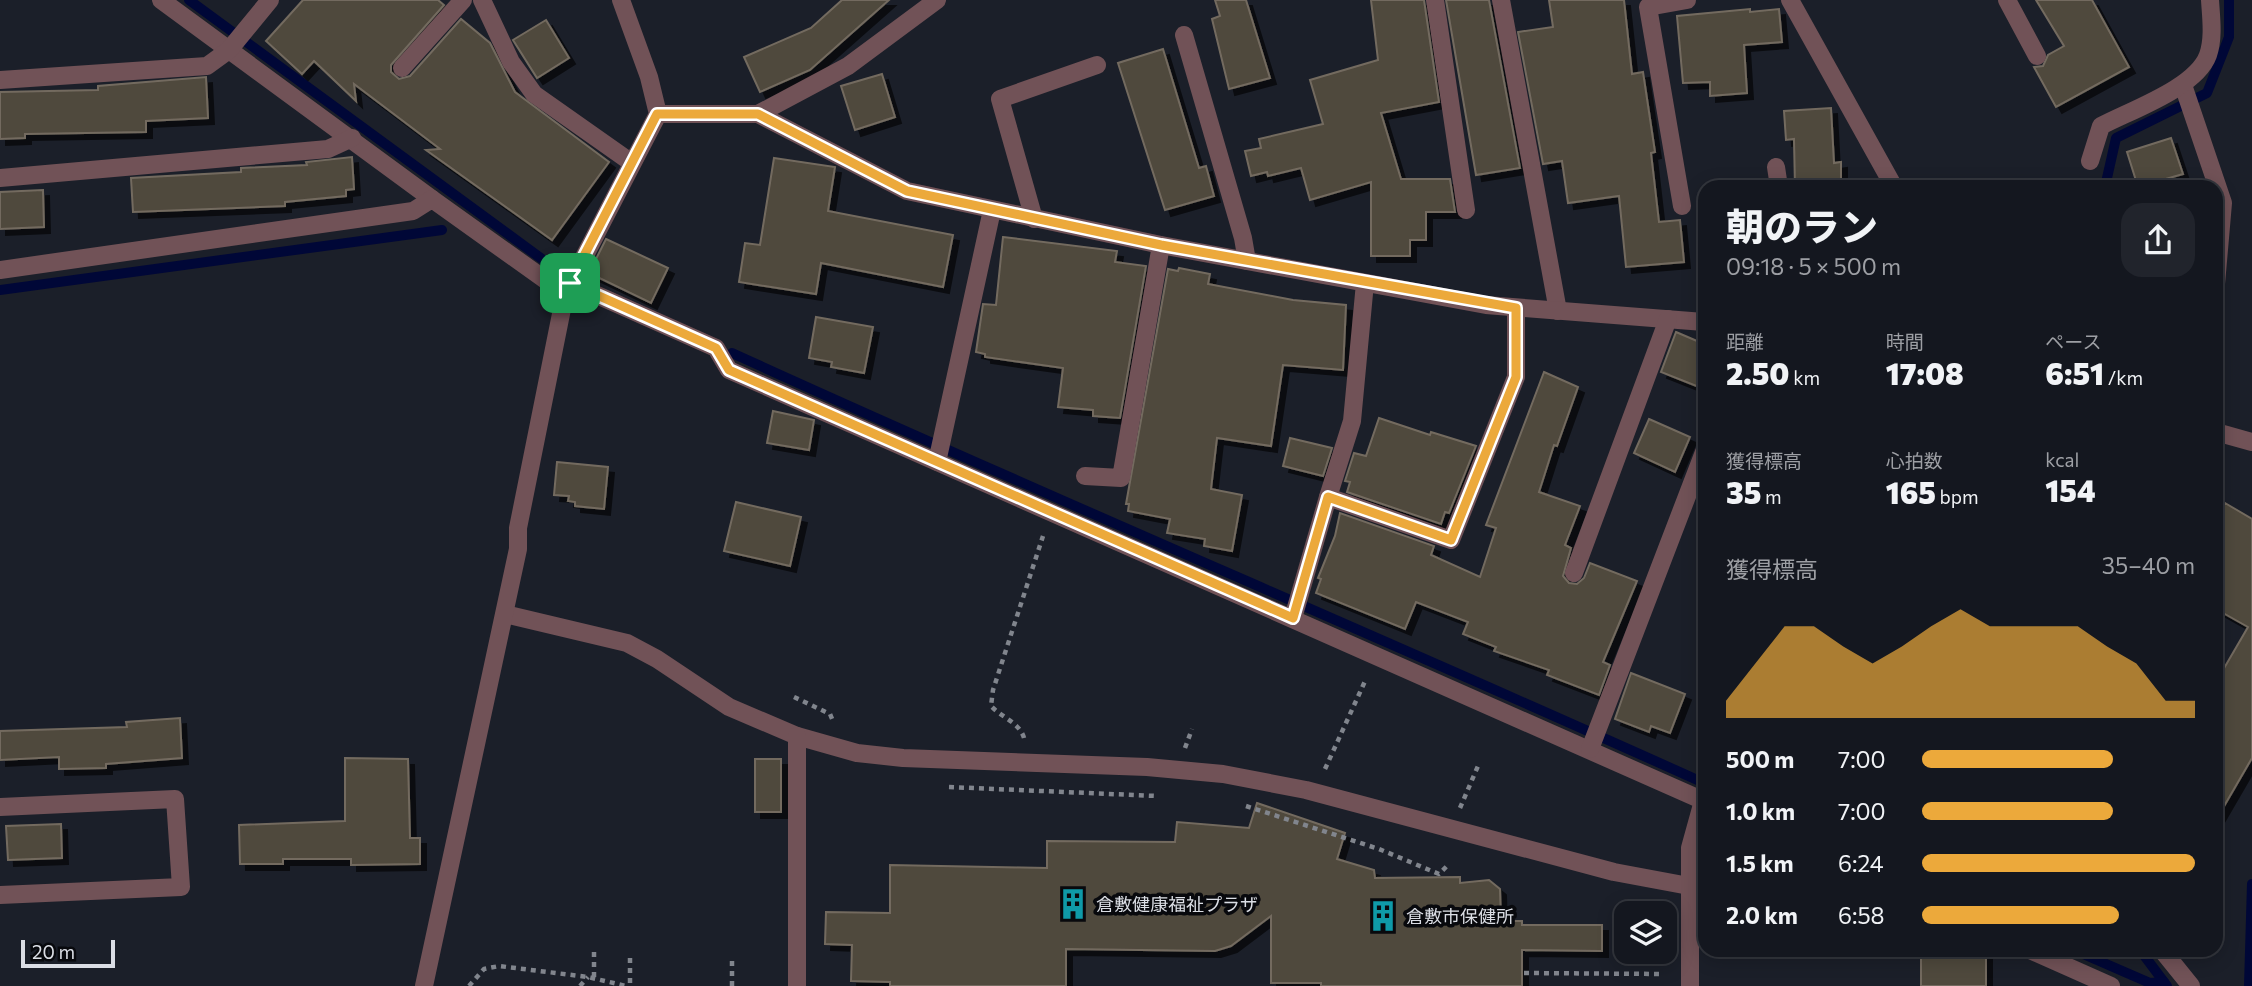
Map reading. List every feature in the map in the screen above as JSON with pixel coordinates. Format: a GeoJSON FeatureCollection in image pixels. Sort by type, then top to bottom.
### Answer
{"type":"FeatureCollection","features":[{"type":"Feature","properties":{"kind":"street"},"geometry":{"type":"LineString","coordinates":[[161,0],[237,38],[352,138],[432,199],[568,288],[716,348],[729,370],[939,452],[1051,512],[1296,609],[1377,655],[1594,740],[1698,798]]}},
{"type":"Feature","properties":{"kind":"street"},"geometry":{"type":"LineString","coordinates":[[0,80],[207,66],[237,38],[270,0]]}},
{"type":"Feature","properties":{"kind":"street"},"geometry":{"type":"LineString","coordinates":[[402,68],[463,0]]}},
{"type":"Feature","properties":{"kind":"street"},"geometry":{"type":"LineString","coordinates":[[482,0],[511,62],[534,94],[632,163]]}},
{"type":"Feature","properties":{"kind":"street"},"geometry":{"type":"LineString","coordinates":[[424,986],[505,614],[518,549],[518,528],[568,288],[657,114],[649,77],[621,0]]}},
{"type":"Feature","properties":{"kind":"street"},"geometry":{"type":"LineString","coordinates":[[758,114],[848,66],[937,0]]}},
{"type":"Feature","properties":{"kind":"street"},"geometry":{"type":"LineString","coordinates":[[1435,0],[1466,210]]}},
{"type":"Feature","properties":{"kind":"street"},"geometry":{"type":"LineString","coordinates":[[1502,0],[1558,311]]}},
{"type":"Feature","properties":{"kind":"street"},"geometry":{"type":"LineString","coordinates":[[1682,206],[1648,7],[1687,0]]}},
{"type":"Feature","properties":{"kind":"street"},"geometry":{"type":"LineString","coordinates":[[1790,0],[1890,180]]}},
{"type":"Feature","properties":{"kind":"street"},"geometry":{"type":"LineString","coordinates":[[2007,0],[2037,56]]}},
{"type":"Feature","properties":{"kind":"street"},"geometry":{"type":"LineString","coordinates":[[2090,161],[2101,126],[2187,96],[2208,55],[2210,0]]}},
{"type":"Feature","properties":{"kind":"street"},"geometry":{"type":"LineString","coordinates":[[1184,35],[1244,239],[1247,261]]}},
{"type":"Feature","properties":{"kind":"street"},"geometry":{"type":"LineString","coordinates":[[1034,219],[1000,99],[1097,65]]}},
{"type":"Feature","properties":{"kind":"street"},"geometry":{"type":"LineString","coordinates":[[2187,96],[2214,180]]}},
{"type":"Feature","properties":{"kind":"street"},"geometry":{"type":"LineString","coordinates":[[657,114],[758,114],[907,191],[1161,245],[1516,308],[1698,322]]}},
{"type":"Feature","properties":{"kind":"street"},"geometry":{"type":"LineString","coordinates":[[0,178],[328,149],[352,138]]}},
{"type":"Feature","properties":{"kind":"street"},"geometry":{"type":"LineString","coordinates":[[1776,167],[1778,180]]}},
{"type":"Feature","properties":{"kind":"street"},"geometry":{"type":"LineString","coordinates":[[0,270],[413,211],[432,199]]}},
{"type":"Feature","properties":{"kind":"street"},"geometry":{"type":"LineString","coordinates":[[939,452],[992,210]]}},
{"type":"Feature","properties":{"kind":"street"},"geometry":{"type":"LineString","coordinates":[[1085,476],[1121,478],[1161,245]]}},
{"type":"Feature","properties":{"kind":"street"},"geometry":{"type":"LineString","coordinates":[[1296,609],[1352,421],[1365,283]]}},
{"type":"Feature","properties":{"kind":"street"},"geometry":{"type":"LineString","coordinates":[[1328,497],[1451,540],[1516,377],[1516,308]]}},
{"type":"Feature","properties":{"kind":"street"},"geometry":{"type":"LineString","coordinates":[[1574,573],[1668,319]]}},
{"type":"Feature","properties":{"kind":"street"},"geometry":{"type":"LineString","coordinates":[[2223,434],[2252,442]]}},
{"type":"Feature","properties":{"kind":"street"},"geometry":{"type":"LineString","coordinates":[[1594,740],[1698,468]]}},
{"type":"Feature","properties":{"kind":"street"},"geometry":{"type":"LineString","coordinates":[[505,614],[627,643],[657,659],[729,707],[797,736],[857,752],[903,758],[1147,767],[1223,774],[1306,790],[1614,872],[1689,887]]}},
{"type":"Feature","properties":{"kind":"street"},"geometry":{"type":"LineString","coordinates":[[797,736],[797,986]]}},
{"type":"Feature","properties":{"kind":"street"},"geometry":{"type":"LineString","coordinates":[[0,807],[175,799],[181,887],[0,895]]}},
{"type":"Feature","properties":{"kind":"street"},"geometry":{"type":"LineString","coordinates":[[1690,986],[1690,848],[1698,821]]}},
{"type":"Feature","properties":{"kind":"street"},"geometry":{"type":"LineString","coordinates":[[2047,957],[2111,986]]}},
{"type":"Feature","properties":{"kind":"street"},"geometry":{"type":"LineString","coordinates":[[2168,957],[2191,986]]}},
{"type":"Feature","properties":{"kind":"path"},"geometry":{"type":"LineString","coordinates":[[1023,745],[1024,734],[1017,725],[1000,716],[991,706],[993,690],[1051,512]]}},
{"type":"Feature","properties":{"kind":"path"},"geometry":{"type":"LineString","coordinates":[[1322,774],[1377,655]]}},
{"type":"Feature","properties":{"kind":"path"},"geometry":{"type":"LineString","coordinates":[[793,697],[830,714],[835,727]]}},
{"type":"Feature","properties":{"kind":"path"},"geometry":{"type":"LineString","coordinates":[[1183,752],[1192,729]]}},
{"type":"Feature","properties":{"kind":"path"},"geometry":{"type":"LineString","coordinates":[[1459,812],[1463,796],[1478,766]]}},
{"type":"Feature","properties":{"kind":"path"},"geometry":{"type":"LineString","coordinates":[[936,786],[1169,796]]}},
{"type":"Feature","properties":{"kind":"path"},"geometry":{"type":"LineString","coordinates":[[1240,804],[1310,823],[1439,874],[1447,866]]}},
{"type":"Feature","properties":{"kind":"path"},"geometry":{"type":"LineString","coordinates":[[580,986],[591,978],[594,952]]}},
{"type":"Feature","properties":{"kind":"path"},"geometry":{"type":"LineString","coordinates":[[732,957],[732,986]]}},
{"type":"Feature","properties":{"kind":"path"},"geometry":{"type":"LineString","coordinates":[[469,986],[484,970],[499,966],[591,978],[628,986],[630,958]]}},
{"type":"Feature","properties":{"kind":"path"},"geometry":{"type":"LineString","coordinates":[[1524,973],[1662,974]]}},
{"type":"Feature","properties":{"kind":"building"},"geometry":{"type":"Polygon","coordinates":[[[303,0],[438,0],[444,5],[391,65],[391,72],[399,79],[410,76],[461,19],[490,43],[515,92],[609,162],[552,240],[426,150],[440,149],[354,84],[356,101],[314,61],[302,74],[266,41],[303,0]]]}},
{"type":"Feature","properties":{"kind":"building"},"geometry":{"type":"Polygon","coordinates":[[[842,0],[889,0],[810,70],[760,92],[744,57],[811,28],[842,0]]]}},
{"type":"Feature","properties":{"kind":"building"},"geometry":{"type":"Polygon","coordinates":[[[1215,0],[1246,0],[1270,78],[1229,89],[1212,19],[1220,16],[1215,0]]]}},
{"type":"Feature","properties":{"kind":"building"},"geometry":{"type":"Polygon","coordinates":[[[1371,0],[1424,0],[1439,102],[1381,113],[1401,179],[1450,179],[1455,212],[1426,212],[1426,240],[1410,240],[1410,256],[1371,256],[1371,182],[1310,200],[1301,168],[1268,176],[1267,172],[1251,176],[1245,151],[1261,148],[1259,139],[1323,124],[1310,80],[1378,60],[1371,0]]]}},
{"type":"Feature","properties":{"kind":"building"},"geometry":{"type":"Polygon","coordinates":[[[1446,0],[1489,0],[1520,168],[1476,175],[1446,0]]]}},
{"type":"Feature","properties":{"kind":"building"},"geometry":{"type":"Polygon","coordinates":[[[1549,0],[1624,0],[1632,74],[1643,72],[1655,152],[1651,153],[1659,222],[1680,220],[1684,262],[1626,267],[1619,196],[1568,203],[1562,161],[1543,164],[1518,32],[1553,27],[1549,0]]]}},
{"type":"Feature","properties":{"kind":"building"},"geometry":{"type":"Polygon","coordinates":[[[2036,0],[2092,0],[2129,67],[2056,107],[2034,67],[2043,66],[2048,55],[2064,46],[2036,0]]]}},
{"type":"Feature","properties":{"kind":"building"},"geometry":{"type":"Polygon","coordinates":[[[1750,9],[1750,12],[1779,9],[1782,42],[1744,45],[1747,93],[1710,96],[1710,82],[1683,83],[1677,16],[1750,9]]]}},
{"type":"Feature","properties":{"kind":"building"},"geometry":{"type":"Polygon","coordinates":[[[546,20],[569,58],[537,78],[513,40],[546,20]]]}},
{"type":"Feature","properties":{"kind":"building"},"geometry":{"type":"Polygon","coordinates":[[[1163,49],[1199,168],[1206,166],[1214,196],[1165,210],[1118,63],[1163,49]]]}},
{"type":"Feature","properties":{"kind":"building"},"geometry":{"type":"Polygon","coordinates":[[[882,74],[895,117],[855,130],[841,86],[882,74]]]}},
{"type":"Feature","properties":{"kind":"building"},"geometry":{"type":"Polygon","coordinates":[[[206,77],[208,118],[146,121],[146,132],[25,134],[25,138],[0,139],[0,92],[98,90],[98,86],[206,77]]]}},
{"type":"Feature","properties":{"kind":"building"},"geometry":{"type":"Polygon","coordinates":[[[1831,108],[1834,163],[1841,162],[1841,180],[1795,180],[1794,139],[1786,140],[1784,111],[1831,108]]]}},
{"type":"Feature","properties":{"kind":"building"},"geometry":{"type":"Polygon","coordinates":[[[2171,138],[2183,174],[2162,180],[2136,180],[2127,152],[2171,138]]]}},
{"type":"Feature","properties":{"kind":"building"},"geometry":{"type":"Polygon","coordinates":[[[352,157],[354,189],[346,190],[346,196],[285,202],[285,206],[133,212],[131,178],[241,172],[241,168],[307,165],[306,162],[352,157]]]}},
{"type":"Feature","properties":{"kind":"building"},"geometry":{"type":"Polygon","coordinates":[[[774,158],[835,167],[828,211],[953,235],[943,287],[821,263],[816,294],[739,282],[745,243],[760,245],[774,158]]]}},
{"type":"Feature","properties":{"kind":"building"},"geometry":{"type":"Polygon","coordinates":[[[43,190],[44,227],[0,229],[0,192],[43,190]]]}},
{"type":"Feature","properties":{"kind":"building"},"geometry":{"type":"Polygon","coordinates":[[[1003,237],[1117,251],[1115,262],[1146,266],[1120,418],[1093,416],[1093,410],[1058,407],[1063,368],[985,357],[985,354],[976,352],[983,304],[996,305],[1003,237]]]}},
{"type":"Feature","properties":{"kind":"building"},"geometry":{"type":"Polygon","coordinates":[[[606,239],[668,268],[651,303],[589,273],[606,239]]]}},
{"type":"Feature","properties":{"kind":"building"},"geometry":{"type":"Polygon","coordinates":[[[1179,268],[1210,274],[1208,284],[1293,300],[1346,305],[1343,370],[1283,365],[1271,446],[1217,438],[1211,489],[1242,495],[1232,551],[1204,546],[1205,539],[1167,533],[1170,519],[1128,511],[1129,504],[1126,504],[1168,269],[1178,271],[1179,268]]]}},
{"type":"Feature","properties":{"kind":"building"},"geometry":{"type":"Polygon","coordinates":[[[816,317],[873,327],[864,373],[831,367],[832,362],[809,358],[816,317]]]}},
{"type":"Feature","properties":{"kind":"building"},"geometry":{"type":"Polygon","coordinates":[[[1676,332],[1698,341],[1698,387],[1661,372],[1676,332]]]}},
{"type":"Feature","properties":{"kind":"building"},"geometry":{"type":"Polygon","coordinates":[[[1544,372],[1578,387],[1557,446],[1554,445],[1539,492],[1580,506],[1565,545],[1571,548],[1563,576],[1569,583],[1577,584],[1584,578],[1590,563],[1637,581],[1603,662],[1610,665],[1599,695],[1547,675],[1549,670],[1494,651],[1496,647],[1463,634],[1468,622],[1416,602],[1405,629],[1316,593],[1321,579],[1318,578],[1335,536],[1340,513],[1434,546],[1431,555],[1480,577],[1496,528],[1486,525],[1544,372]]]}},
{"type":"Feature","properties":{"kind":"building"},"geometry":{"type":"Polygon","coordinates":[[[773,411],[814,420],[809,450],[767,443],[773,411]]]}},
{"type":"Feature","properties":{"kind":"building"},"geometry":{"type":"Polygon","coordinates":[[[1379,418],[1430,435],[1431,432],[1476,446],[1449,513],[1445,512],[1441,524],[1347,492],[1350,482],[1345,481],[1354,453],[1366,456],[1379,418]]]}},
{"type":"Feature","properties":{"kind":"building"},"geometry":{"type":"Polygon","coordinates":[[[1649,419],[1690,437],[1675,472],[1634,453],[1649,419]]]}},
{"type":"Feature","properties":{"kind":"building"},"geometry":{"type":"Polygon","coordinates":[[[1290,438],[1332,448],[1323,476],[1283,466],[1290,438]]]}},
{"type":"Feature","properties":{"kind":"building"},"geometry":{"type":"Polygon","coordinates":[[[557,462],[608,467],[604,509],[575,506],[575,502],[568,501],[569,496],[554,495],[557,462]]]}},
{"type":"Feature","properties":{"kind":"building"},"geometry":{"type":"Polygon","coordinates":[[[736,502],[801,517],[790,566],[724,551],[736,502]]]}},
{"type":"Feature","properties":{"kind":"building"},"geometry":{"type":"Polygon","coordinates":[[[2225,503],[2252,519],[2252,758],[2223,808],[2223,670],[2248,627],[2223,613],[2225,503]]]}},
{"type":"Feature","properties":{"kind":"building"},"geometry":{"type":"Polygon","coordinates":[[[1631,673],[1685,694],[1670,733],[1651,726],[1649,732],[1615,719],[1631,673]]]}},
{"type":"Feature","properties":{"kind":"building"},"geometry":{"type":"Polygon","coordinates":[[[180,718],[182,758],[106,764],[106,768],[59,769],[59,757],[0,760],[0,731],[127,727],[126,722],[180,718]]]}},
{"type":"Feature","properties":{"kind":"building"},"geometry":{"type":"Polygon","coordinates":[[[345,758],[408,759],[410,838],[420,838],[420,864],[351,865],[351,859],[283,859],[283,864],[240,864],[239,825],[345,821],[345,758]]]}},
{"type":"Feature","properties":{"kind":"building"},"geometry":{"type":"Polygon","coordinates":[[[755,759],[781,759],[781,812],[755,812],[755,759]]]}},
{"type":"Feature","properties":{"kind":"building"},"geometry":{"type":"Polygon","coordinates":[[[1257,803],[1345,833],[1337,859],[1374,870],[1375,878],[1460,877],[1460,883],[1489,880],[1500,889],[1501,921],[1522,921],[1522,925],[1602,925],[1602,951],[1522,950],[1522,986],[1321,986],[1321,983],[1271,983],[1271,916],[1231,946],[1215,951],[1066,949],[1066,986],[890,986],[890,982],[851,981],[852,945],[825,944],[826,912],[890,913],[890,865],[1047,868],[1047,841],[1175,842],[1177,822],[1249,828],[1257,803]]]}},
{"type":"Feature","properties":{"kind":"building"},"geometry":{"type":"Polygon","coordinates":[[[61,824],[62,858],[8,860],[6,826],[61,824]]]}},
{"type":"Feature","properties":{"kind":"building"},"geometry":{"type":"Polygon","coordinates":[[[1921,957],[1986,957],[1986,986],[1921,986],[1921,957]]]}},
{"type":"Feature","properties":{"kind":"waterway"},"geometry":{"type":"LineString","coordinates":[[189,0],[557,270]]}},
{"type":"Feature","properties":{"kind":"waterway"},"geometry":{"type":"LineString","coordinates":[[2107,180],[2116,138],[2207,93],[2229,37],[2229,0]]}},
{"type":"Feature","properties":{"kind":"waterway"},"geometry":{"type":"LineString","coordinates":[[0,290],[442,230]]}},
{"type":"Feature","properties":{"kind":"waterway"},"geometry":{"type":"LineString","coordinates":[[732,353],[1698,780]]}},
{"type":"Feature","properties":{"kind":"waterway"},"geometry":{"type":"LineString","coordinates":[[2249,986],[2252,884]]}},
{"type":"Feature","properties":{"kind":"waterway"},"geometry":{"type":"LineString","coordinates":[[2090,957],[2150,983],[2164,982]]}},
{"type":"Feature","properties":{"kind":"waterway"},"geometry":{"type":"LineString","coordinates":[[2145,957],[2167,986]]}},
{"type":"Feature","properties":{"kind":"place","name":"倉敷健康福祉プラザ"},"geometry":{"type":"Point","coordinates":[1073,904]}},
{"type":"Feature","properties":{"kind":"place","name":"倉敷市保健所"},"geometry":{"type":"Point","coordinates":[1383,916]}},
{"type":"Feature","properties":{"kind":"route"},"geometry":{"type":"LineString","coordinates":[[657,114],[758,114],[907,191],[1161,245],[1486,305],[1516,308],[1516,377],[1451,540],[1328,497],[1293,618],[729,370],[716,348],[570,283],[657,114]]}}]}
